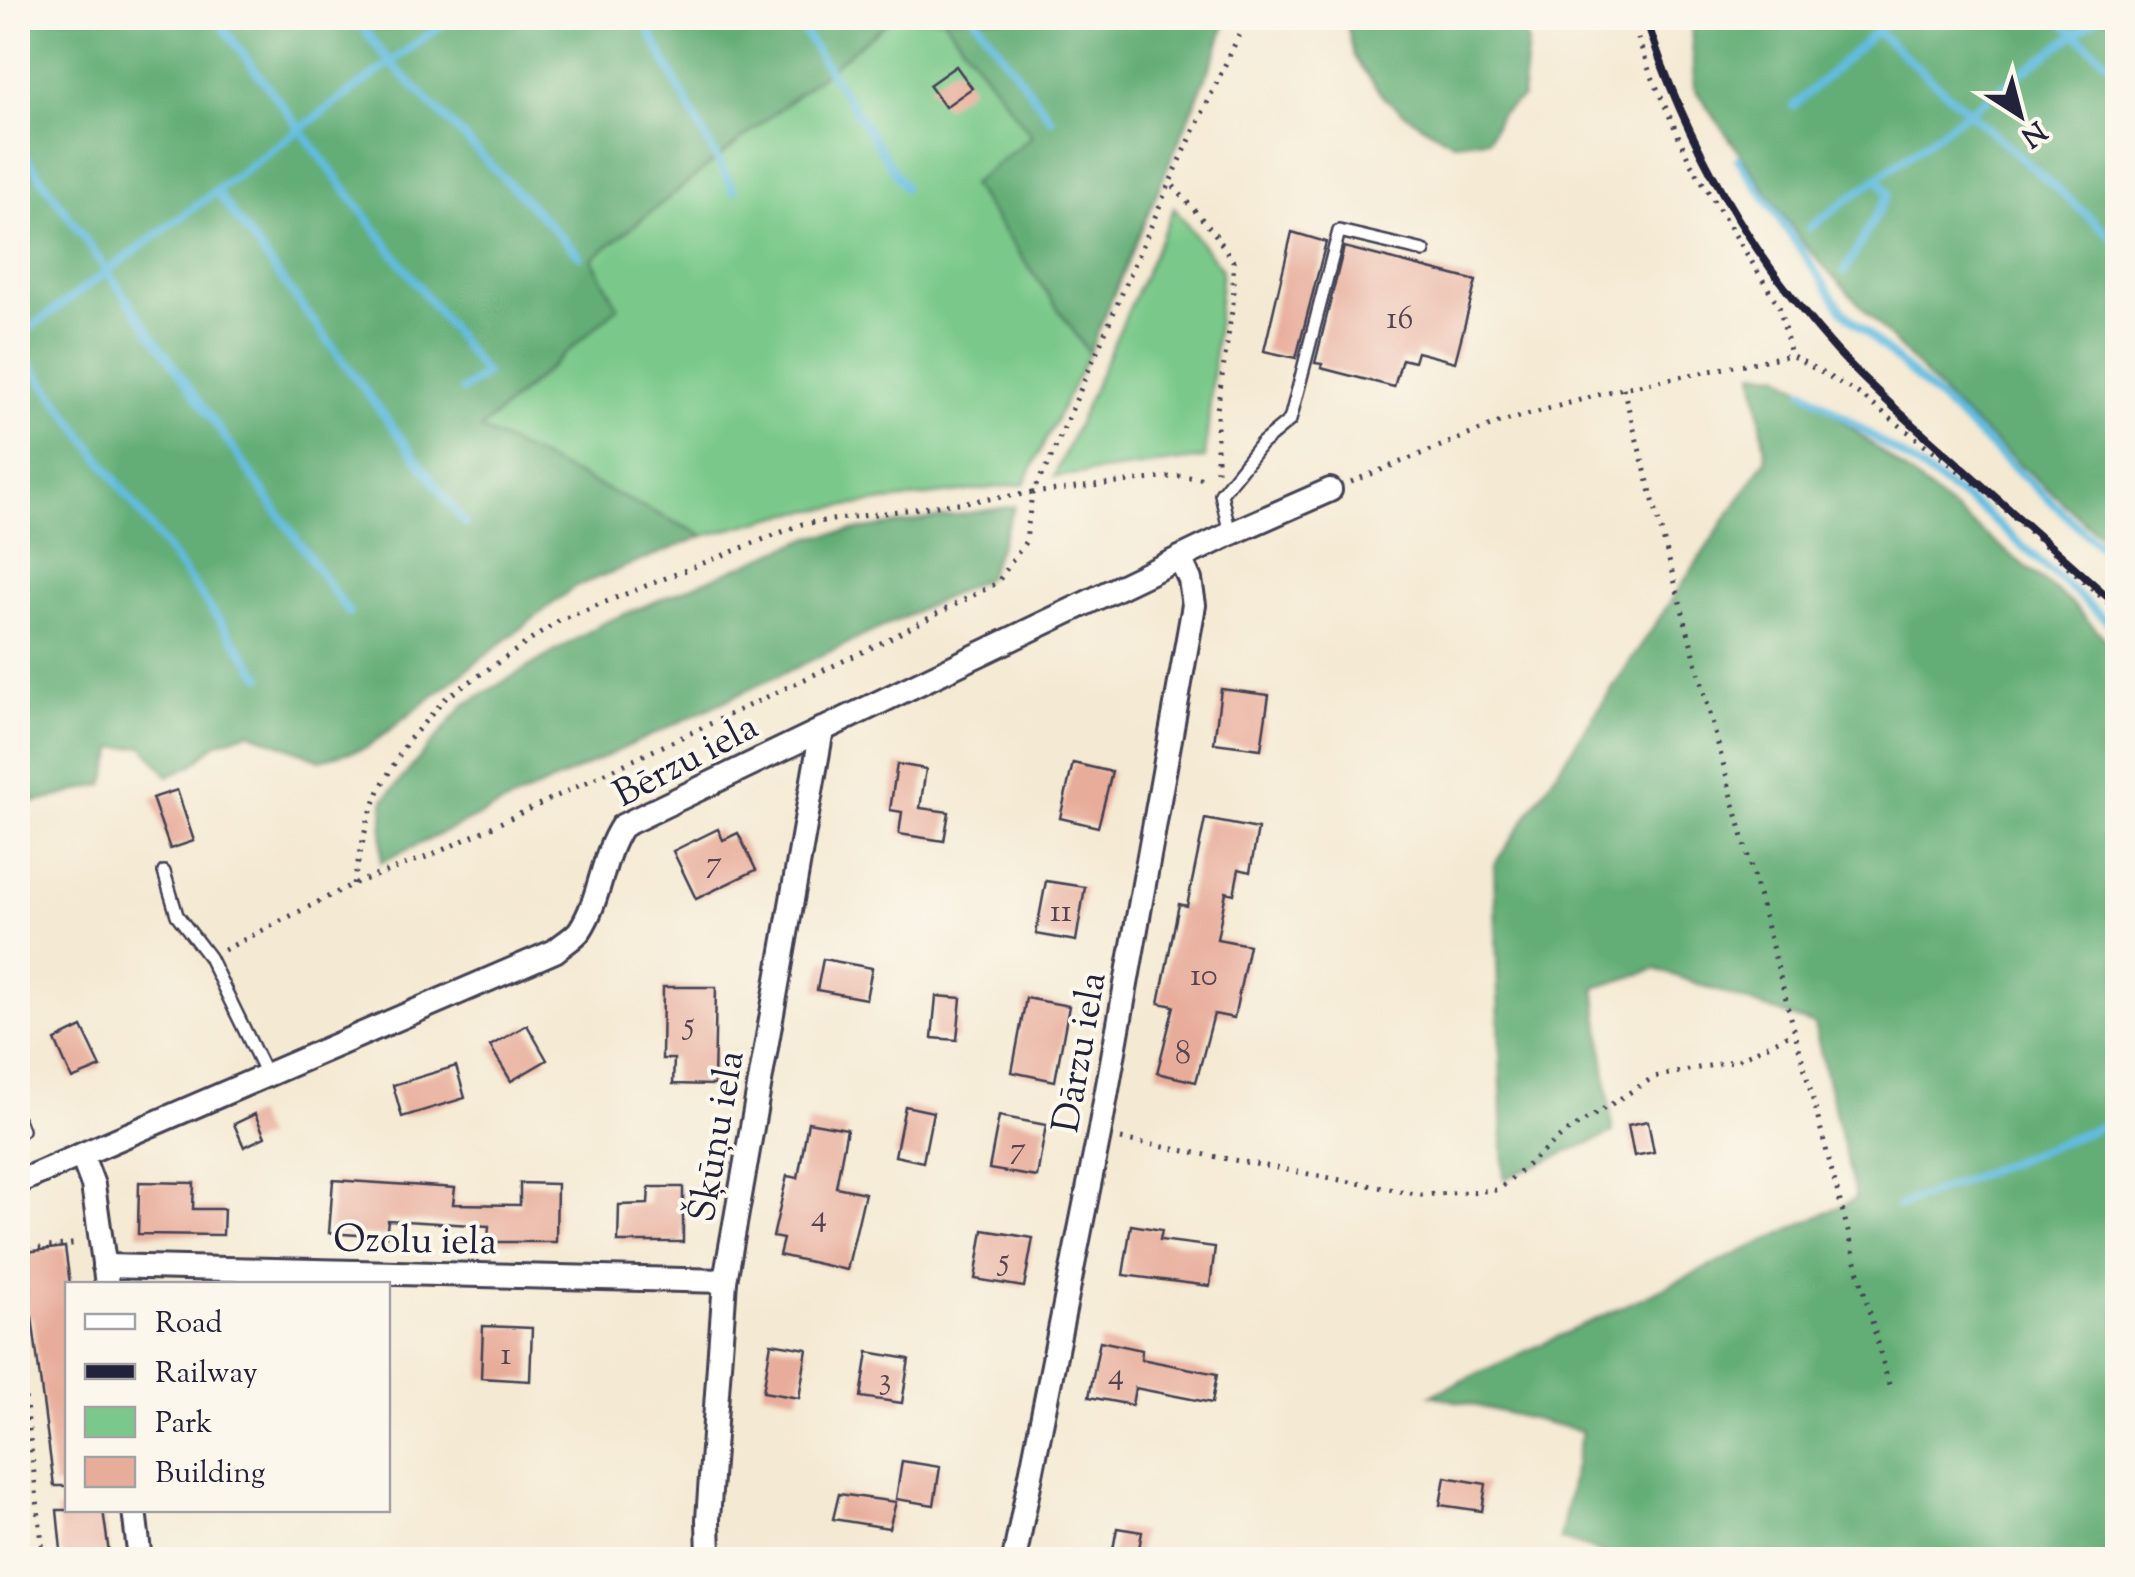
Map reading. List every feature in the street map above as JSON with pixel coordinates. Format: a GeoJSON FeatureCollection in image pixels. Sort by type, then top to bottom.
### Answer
{"type":"FeatureCollection","features":[{"type":"Feature","properties":{"kind":"street","name":"Bērzu iela"},"geometry":{"type":"LineString","coordinates":[[18,1182],[555,950],[578,933],[591,908],[608,848],[622,826],[1230,534],[1330,490]]}},
{"type":"Feature","properties":{"kind":"street","name":"Dārzu iela"},"geometry":{"type":"LineString","coordinates":[[1014,1560],[1099,1135],[1194,606],[1190,580],[1180,558]]}},
{"type":"Feature","properties":{"kind":"street","name":"Šķūņu iela"},"geometry":{"type":"LineString","coordinates":[[709,1560],[708,1519],[724,1281],[822,729]]}},
{"type":"Feature","properties":{"kind":"street"},"geometry":{"type":"LineString","coordinates":[[82,1156],[93,1185],[105,1275]]}},
{"type":"Feature","properties":{"kind":"street","name":"Ozolu iela"},"geometry":{"type":"LineString","coordinates":[[105,1275],[724,1281]]}},
{"type":"Feature","properties":{"kind":"street"},"geometry":{"type":"LineString","coordinates":[[134,1512],[140,1560]]}},
{"type":"Feature","properties":{"kind":"lane"},"geometry":{"type":"LineString","coordinates":[[1230,534],[1221,494],[1260,444],[1290,420],[1339,231],[1424,250]]}},
{"type":"Feature","properties":{"kind":"lane"},"geometry":{"type":"LineString","coordinates":[[164,872],[176,915],[209,957],[267,1076]]}},
{"type":"Feature","properties":{"kind":"lane"},"geometry":{"type":"LineString","coordinates":[[18,1120],[22,1130],[18,1132]]}},
{"type":"Feature","properties":{"kind":"path"},"geometry":{"type":"LineString","coordinates":[[209,957],[353,884],[432,855],[878,645],[997,584],[1026,541],[1032,492],[1050,460],[1170,182],[1247,18]]}},
{"type":"Feature","properties":{"kind":"path"},"geometry":{"type":"LineString","coordinates":[[1631,18],[1649,70],[1690,162],[1779,306],[1791,355]]}},
{"type":"Feature","properties":{"kind":"path"},"geometry":{"type":"LineString","coordinates":[[353,884],[368,819],[380,788],[407,742],[446,698],[560,620],[802,524],[1178,476],[1217,480],[1217,410],[1234,304],[1232,260],[1170,182]]}},
{"type":"Feature","properties":{"kind":"path"},"geometry":{"type":"LineString","coordinates":[[1330,490],[1498,422],[1623,388],[1791,355],[1859,394],[1985,492],[2118,612]]}},
{"type":"Feature","properties":{"kind":"path"},"geometry":{"type":"LineString","coordinates":[[1623,388],[1889,1386]]}},
{"type":"Feature","properties":{"kind":"path"},"geometry":{"type":"LineString","coordinates":[[1099,1135],[1421,1195],[1498,1190],[1561,1136],[1654,1076],[1738,1060],[1795,1031]]}},
{"type":"Feature","properties":{"kind":"path"},"geometry":{"type":"LineString","coordinates":[[18,1251],[101,1240]]}},
{"type":"Feature","properties":{"kind":"path"},"geometry":{"type":"LineString","coordinates":[[18,1335],[44,1560]]}},
{"type":"Feature","properties":{"kind":"green space"},"geometry":{"type":"Polygon","coordinates":[[[18,18],[893,18],[592,259],[618,307],[480,429],[704,536],[574,587],[366,748],[320,760],[249,732],[215,744],[194,764],[168,776],[143,746],[115,748],[104,785],[32,802],[18,782],[18,18]]]}},
{"type":"Feature","properties":{"kind":"green space"},"geometry":{"type":"Polygon","coordinates":[[[893,18],[943,18],[1032,136],[971,185],[1089,353],[1024,484],[791,513],[704,536],[480,430],[618,307],[592,259],[893,18]]]}},
{"type":"Feature","properties":{"kind":"green space"},"geometry":{"type":"Polygon","coordinates":[[[943,18],[1227,18],[1217,51],[1089,353],[971,184],[1032,136],[943,18]]]}},
{"type":"Feature","properties":{"kind":"green space"},"geometry":{"type":"Polygon","coordinates":[[[1346,18],[1519,18],[1528,44],[1522,98],[1500,114],[1489,139],[1454,143],[1384,98],[1354,57],[1346,18]]]}},
{"type":"Feature","properties":{"kind":"green space"},"geometry":{"type":"Polygon","coordinates":[[[1691,18],[2117,18],[2117,551],[1953,405],[1805,246],[1694,88],[1691,18]]]}},
{"type":"Feature","properties":{"kind":"green space"},"geometry":{"type":"Polygon","coordinates":[[[1174,208],[1222,270],[1205,458],[1054,477],[1174,208]]]}},
{"type":"Feature","properties":{"kind":"green space"},"geometry":{"type":"Polygon","coordinates":[[[1754,372],[1780,374],[1804,390],[2071,603],[2117,651],[2117,1559],[1619,1559],[1560,1539],[1582,1431],[1431,1395],[1856,1199],[1814,1025],[1656,969],[1595,988],[1613,1133],[1504,1179],[1494,865],[1766,459],[1754,372]]]}},
{"type":"Feature","properties":{"kind":"green space"},"geometry":{"type":"Polygon","coordinates":[[[1015,506],[987,578],[381,862],[384,800],[464,705],[603,623],[811,537],[1015,506]]]}},
{"type":"Feature","properties":{"kind":"building"},"geometry":{"type":"Polygon","coordinates":[[[956,66],[972,88],[945,107],[929,85],[956,66]]]}},
{"type":"Feature","properties":{"kind":"building"},"geometry":{"type":"Polygon","coordinates":[[[1292,232],[1326,242],[1296,358],[1264,351],[1292,232]]]}},
{"type":"Feature","properties":{"kind":"building"},"geometry":{"type":"Polygon","coordinates":[[[1344,247],[1476,281],[1455,362],[1417,352],[1414,362],[1402,359],[1394,387],[1321,368],[1322,364],[1315,363],[1344,247]]]}},
{"type":"Feature","properties":{"kind":"building"},"geometry":{"type":"Polygon","coordinates":[[[1221,689],[1269,695],[1261,749],[1214,743],[1221,689]]]}},
{"type":"Feature","properties":{"kind":"building"},"geometry":{"type":"Polygon","coordinates":[[[1073,763],[1112,772],[1098,827],[1060,818],[1073,763]]]}},
{"type":"Feature","properties":{"kind":"building"},"geometry":{"type":"Polygon","coordinates":[[[897,764],[926,769],[920,808],[949,812],[944,841],[899,834],[902,812],[890,810],[897,764]]]}},
{"type":"Feature","properties":{"kind":"building"},"geometry":{"type":"Polygon","coordinates":[[[177,790],[194,841],[170,849],[152,798],[177,790]]]}},
{"type":"Feature","properties":{"kind":"building"},"geometry":{"type":"Polygon","coordinates":[[[1205,819],[1258,829],[1250,872],[1239,869],[1234,894],[1226,892],[1217,939],[1249,945],[1234,1018],[1214,1014],[1196,1082],[1157,1073],[1174,1006],[1159,1003],[1179,904],[1187,906],[1205,819]]]}},
{"type":"Feature","properties":{"kind":"building"},"geometry":{"type":"Polygon","coordinates":[[[718,829],[723,840],[738,833],[756,870],[696,899],[673,851],[718,829]]]}},
{"type":"Feature","properties":{"kind":"building"},"geometry":{"type":"Polygon","coordinates":[[[1046,881],[1085,887],[1076,941],[1036,934],[1046,881]]]}},
{"type":"Feature","properties":{"kind":"building"},"geometry":{"type":"Polygon","coordinates":[[[823,959],[872,968],[866,999],[817,990],[823,959]]]}},
{"type":"Feature","properties":{"kind":"building"},"geometry":{"type":"Polygon","coordinates":[[[663,987],[716,987],[714,1085],[673,1084],[674,1059],[662,1059],[663,987]]]}},
{"type":"Feature","properties":{"kind":"building"},"geometry":{"type":"Polygon","coordinates":[[[936,996],[961,998],[957,1040],[932,1038],[936,996]]]}},
{"type":"Feature","properties":{"kind":"building"},"geometry":{"type":"Polygon","coordinates":[[[1026,998],[1069,1006],[1055,1081],[1012,1072],[1026,998]]]}},
{"type":"Feature","properties":{"kind":"building"},"geometry":{"type":"Polygon","coordinates":[[[527,1025],[547,1060],[511,1081],[490,1046],[527,1025]]]}},
{"type":"Feature","properties":{"kind":"building"},"geometry":{"type":"Polygon","coordinates":[[[82,1027],[101,1067],[72,1079],[55,1040],[82,1027]]]}},
{"type":"Feature","properties":{"kind":"building"},"geometry":{"type":"Polygon","coordinates":[[[456,1066],[465,1098],[402,1117],[393,1085],[456,1066]]]}},
{"type":"Feature","properties":{"kind":"building"},"geometry":{"type":"Polygon","coordinates":[[[905,1106],[933,1112],[923,1162],[895,1156],[905,1106]]]}},
{"type":"Feature","properties":{"kind":"building"},"geometry":{"type":"Polygon","coordinates":[[[255,1114],[265,1137],[244,1147],[234,1124],[255,1114]]]}},
{"type":"Feature","properties":{"kind":"building"},"geometry":{"type":"Polygon","coordinates":[[[999,1116],[1046,1125],[1037,1177],[989,1169],[999,1116]]]}},
{"type":"Feature","properties":{"kind":"building"},"geometry":{"type":"Polygon","coordinates":[[[1648,1121],[1654,1152],[1634,1156],[1628,1125],[1648,1121]]]}},
{"type":"Feature","properties":{"kind":"building"},"geometry":{"type":"Polygon","coordinates":[[[808,1122],[847,1129],[836,1187],[865,1193],[847,1270],[779,1255],[783,1239],[773,1237],[787,1176],[798,1178],[808,1122]]]}},
{"type":"Feature","properties":{"kind":"building"},"geometry":{"type":"Polygon","coordinates":[[[333,1180],[455,1188],[453,1204],[520,1205],[520,1183],[557,1184],[556,1242],[488,1242],[489,1226],[388,1220],[386,1237],[329,1233],[333,1180]]]}},
{"type":"Feature","properties":{"kind":"building"},"geometry":{"type":"Polygon","coordinates":[[[139,1182],[194,1183],[193,1209],[224,1209],[223,1235],[138,1234],[139,1182]]]}},
{"type":"Feature","properties":{"kind":"building"},"geometry":{"type":"Polygon","coordinates":[[[649,1187],[683,1187],[683,1242],[618,1242],[619,1205],[648,1204],[649,1187]]]}},
{"type":"Feature","properties":{"kind":"building"},"geometry":{"type":"Polygon","coordinates":[[[1131,1225],[1162,1230],[1160,1240],[1215,1247],[1210,1286],[1123,1275],[1131,1225]]]}},
{"type":"Feature","properties":{"kind":"building"},"geometry":{"type":"Polygon","coordinates":[[[983,1230],[1033,1238],[1024,1287],[975,1279],[983,1230]]]}},
{"type":"Feature","properties":{"kind":"building"},"geometry":{"type":"Polygon","coordinates":[[[65,1247],[70,1282],[65,1282],[65,1486],[54,1486],[32,1317],[27,1318],[18,1253],[65,1247]]]}},
{"type":"Feature","properties":{"kind":"building"},"geometry":{"type":"Polygon","coordinates":[[[483,1326],[532,1328],[530,1381],[481,1378],[483,1326]]]}},
{"type":"Feature","properties":{"kind":"building"},"geometry":{"type":"Polygon","coordinates":[[[1100,1341],[1142,1350],[1141,1359],[1217,1374],[1212,1403],[1135,1388],[1132,1405],[1089,1397],[1100,1341]]]}},
{"type":"Feature","properties":{"kind":"building"},"geometry":{"type":"Polygon","coordinates":[[[771,1343],[807,1349],[799,1398],[763,1392],[771,1343]]]}},
{"type":"Feature","properties":{"kind":"building"},"geometry":{"type":"Polygon","coordinates":[[[868,1352],[909,1359],[902,1403],[861,1397],[868,1352]]]}},
{"type":"Feature","properties":{"kind":"building"},"geometry":{"type":"Polygon","coordinates":[[[902,1461],[940,1467],[934,1505],[896,1499],[902,1461]]]}},
{"type":"Feature","properties":{"kind":"building"},"geometry":{"type":"Polygon","coordinates":[[[1445,1477],[1486,1484],[1482,1511],[1440,1505],[1445,1477]]]}},
{"type":"Feature","properties":{"kind":"building"},"geometry":{"type":"Polygon","coordinates":[[[839,1494],[896,1502],[889,1528],[833,1519],[839,1494]]]}},
{"type":"Feature","properties":{"kind":"building"},"geometry":{"type":"Polygon","coordinates":[[[57,1510],[103,1512],[110,1560],[62,1560],[57,1510]]]}},
{"type":"Feature","properties":{"kind":"building"},"geometry":{"type":"Polygon","coordinates":[[[1117,1528],[1142,1532],[1137,1560],[1111,1560],[1117,1528]]]}},
{"type":"Feature","properties":{"kind":"waterway"},"geometry":{"type":"LineString","coordinates":[[216,18],[485,374],[463,390]]}},
{"type":"Feature","properties":{"kind":"waterway"},"geometry":{"type":"LineString","coordinates":[[355,18],[390,62],[580,256]]}},
{"type":"Feature","properties":{"kind":"waterway"},"geometry":{"type":"LineString","coordinates":[[18,337],[451,18]]}},
{"type":"Feature","properties":{"kind":"waterway"},"geometry":{"type":"LineString","coordinates":[[642,18],[734,191]]}},
{"type":"Feature","properties":{"kind":"waterway"},"geometry":{"type":"LineString","coordinates":[[795,18],[905,188]]}},
{"type":"Feature","properties":{"kind":"waterway"},"geometry":{"type":"LineString","coordinates":[[975,18],[1051,119]]}},
{"type":"Feature","properties":{"kind":"waterway"},"geometry":{"type":"LineString","coordinates":[[1794,106],[1891,18]]}},
{"type":"Feature","properties":{"kind":"waterway"},"geometry":{"type":"LineString","coordinates":[[2057,18],[2118,71]]}},
{"type":"Feature","properties":{"kind":"waterway"},"geometry":{"type":"LineString","coordinates":[[1809,228],[2097,18]]}},
{"type":"Feature","properties":{"kind":"waterway"},"geometry":{"type":"LineString","coordinates":[[1876,31],[2118,242]]}},
{"type":"Feature","properties":{"kind":"waterway"},"geometry":{"type":"LineString","coordinates":[[18,145],[349,613]]}},
{"type":"Feature","properties":{"kind":"waterway"},"geometry":{"type":"LineString","coordinates":[[1738,159],[1843,311],[2118,563]]}},
{"type":"Feature","properties":{"kind":"waterway"},"geometry":{"type":"LineString","coordinates":[[1845,271],[1888,194],[1879,179]]}},
{"type":"Feature","properties":{"kind":"waterway"},"geometry":{"type":"LineString","coordinates":[[216,191],[465,524]]}},
{"type":"Feature","properties":{"kind":"waterway"},"geometry":{"type":"LineString","coordinates":[[18,347],[261,677]]}},
{"type":"Feature","properties":{"kind":"waterway"},"geometry":{"type":"LineString","coordinates":[[1804,390],[1982,510],[2118,631]]}},
{"type":"Feature","properties":{"kind":"waterway"},"geometry":{"type":"LineString","coordinates":[[1899,1206],[2118,1120]]}},
{"type":"Feature","properties":{"kind":"railway"},"geometry":{"type":"LineString","coordinates":[[1646,18],[1700,152],[1749,236],[1806,314],[1881,395],[2118,606]]}}]}
